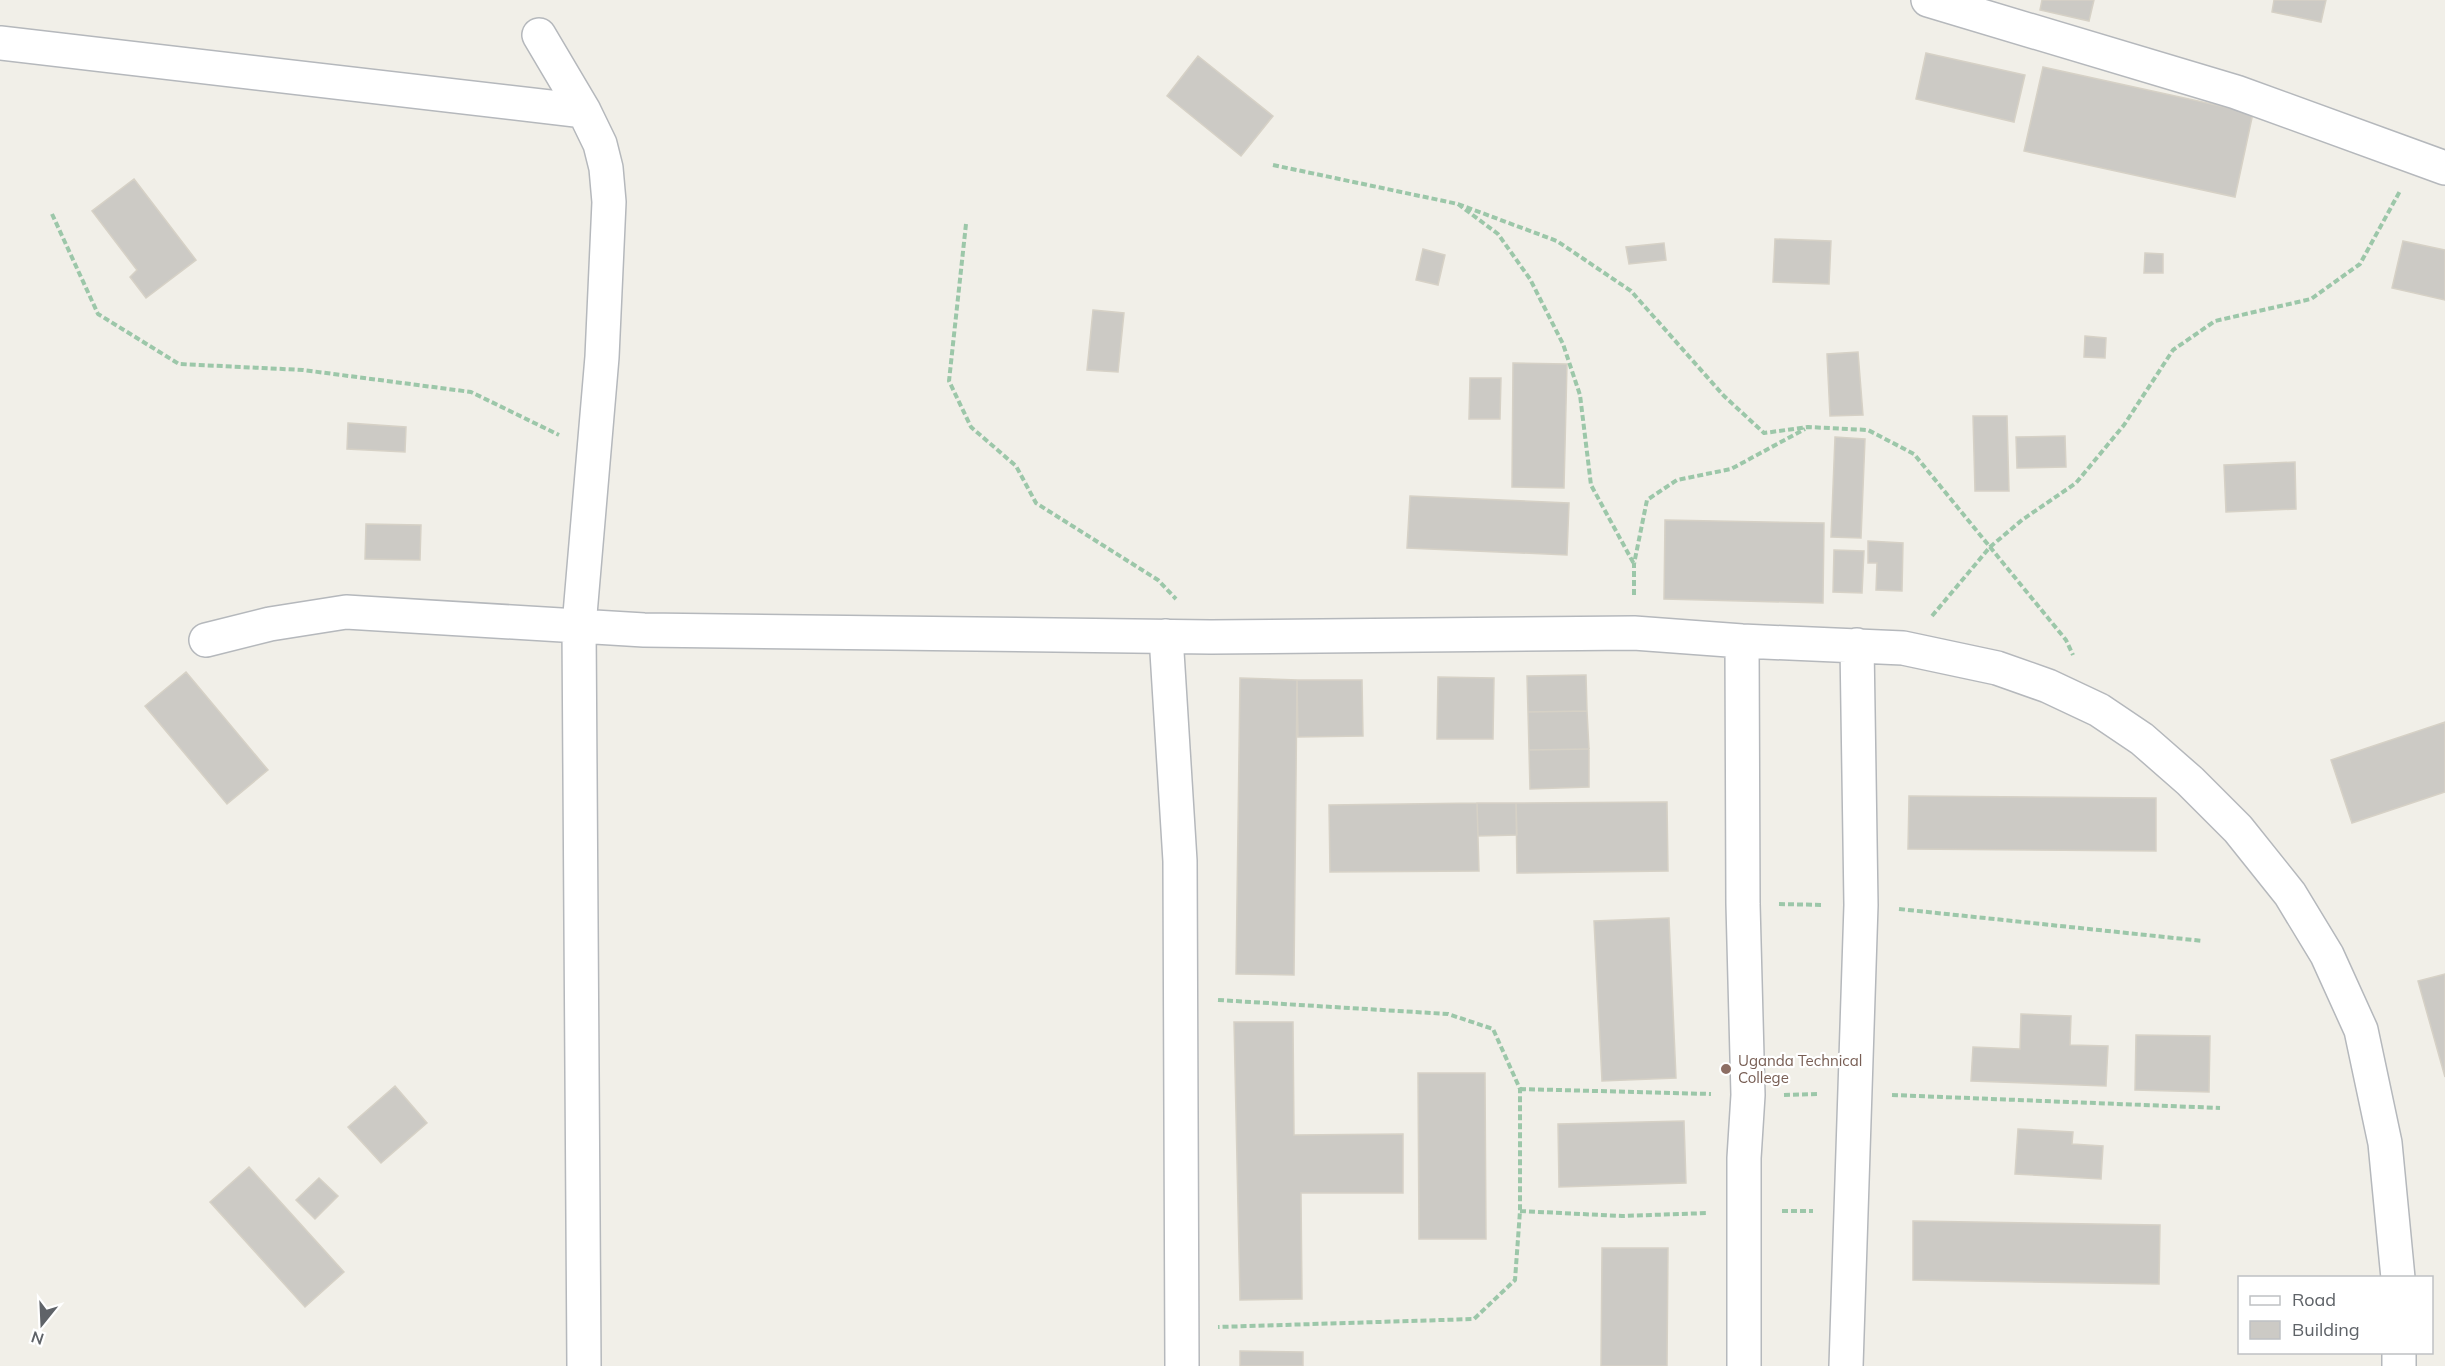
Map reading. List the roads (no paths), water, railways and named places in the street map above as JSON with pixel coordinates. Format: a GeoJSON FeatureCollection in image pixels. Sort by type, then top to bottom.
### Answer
{"type":"FeatureCollection","features":[{"type":"Feature","properties":{"kind":"street"},"geometry":{"type":"LineString","coordinates":[[1928,0],[2236,92],[2431,163]]}},
{"type":"Feature","properties":{"kind":"street"},"geometry":{"type":"LineString","coordinates":[[538,35],[584,111],[600,144],[606,168],[609,202],[602,357],[592,451],[590,521],[579,626],[584,1366]]}},
{"type":"Feature","properties":{"kind":"street"},"geometry":{"type":"LineString","coordinates":[[0,43],[584,111]]}},
{"type":"Feature","properties":{"kind":"street"},"geometry":{"type":"LineString","coordinates":[[206,640],[270,624],[346,612],[644,630],[1166,636],[1634,633],[1742,641],[1903,648],[1997,668],[2048,686],[2099,710],[2142,739],[2190,781],[2238,829],[2290,894],[2327,955],[2361,1030],[2385,1143],[2398,1276]]}},
{"type":"Feature","properties":{"kind":"street"},"geometry":{"type":"LineString","coordinates":[[1166,636],[1180,861],[1182,1366]]}},
{"type":"Feature","properties":{"kind":"street"},"geometry":{"type":"LineString","coordinates":[[1742,641],[1743,904],[1748,1095],[1744,1158],[1744,1366]]}},
{"type":"Feature","properties":{"kind":"street"},"geometry":{"type":"LineString","coordinates":[[1846,1366],[1861,905],[1857,645]]}},
{"type":"Feature","properties":{"kind":"place","name":"Uganda Technical College"},"geometry":{"type":"Point","coordinates":[1726,1069]}}]}
